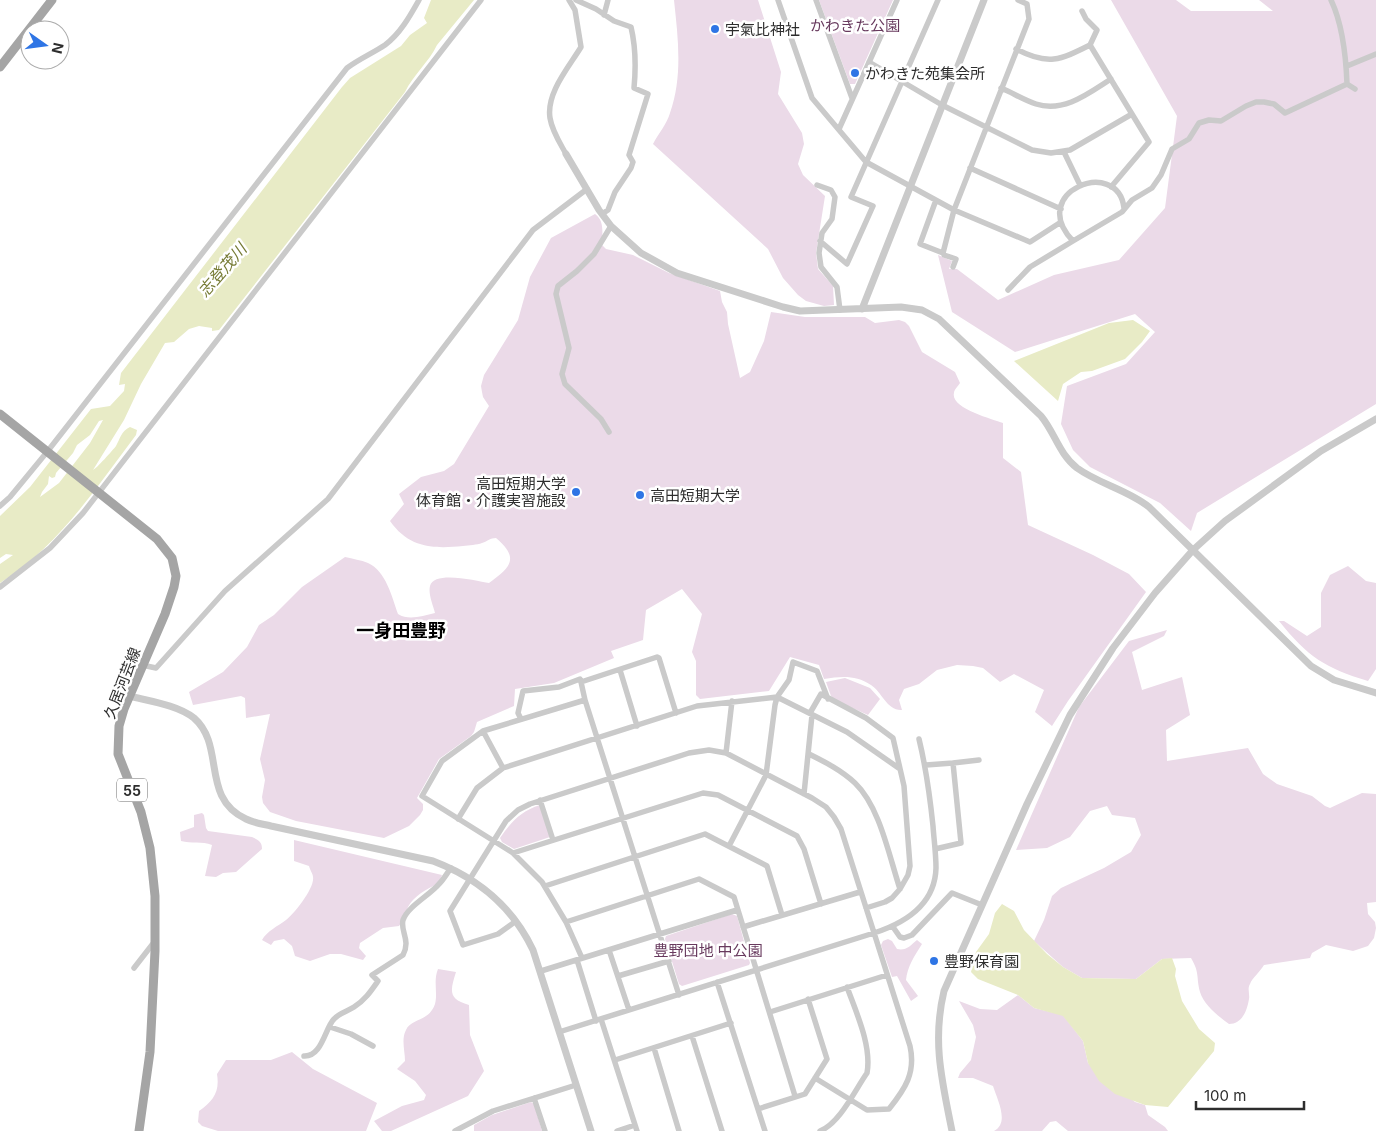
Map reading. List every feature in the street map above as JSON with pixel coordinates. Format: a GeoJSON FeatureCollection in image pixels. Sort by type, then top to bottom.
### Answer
{"type":"FeatureCollection","features":[{"type":"Feature","properties":{"kind":"main road"},"geometry":{"type":"LineString","coordinates":[[0,67],[52,0]]}},
{"type":"Feature","properties":{"kind":"main road","name":"久居河芸線"},"geometry":{"type":"LineString","coordinates":[[0,414],[157,539],[166,549],[175,567],[176,576],[171,600],[129,696],[119,726],[118,754],[142,812],[150,848],[156,896],[150,1052],[139,1131]]}},
{"type":"Feature","properties":{"kind":"street"},"geometry":{"type":"LineString","coordinates":[[0,506],[48,452],[346,68],[392,38],[409,17],[418,0]]}},
{"type":"Feature","properties":{"kind":"street"},"geometry":{"type":"LineString","coordinates":[[0,587],[50,548],[83,513],[481,0]]}},
{"type":"Feature","properties":{"kind":"street"},"geometry":{"type":"LineString","coordinates":[[569,0],[575,10],[581,47],[554,90],[549,109],[552,128],[602,214],[611,226],[641,253],[678,273],[800,311],[912,308],[932,314],[1041,416],[1047,423],[1058,446],[1076,467],[1145,504],[1311,666],[1334,680],[1376,693]]}},
{"type":"Feature","properties":{"kind":"street"},"geometry":{"type":"LineString","coordinates":[[576,0],[631,27],[635,43],[636,66],[634,88],[648,94],[629,155],[633,162],[631,168],[615,192],[608,210],[602,214]]}},
{"type":"Feature","properties":{"kind":"street"},"geometry":{"type":"LineString","coordinates":[[604,14],[608,0]]}},
{"type":"Feature","properties":{"kind":"street"},"geometry":{"type":"LineString","coordinates":[[778,0],[812,98],[866,162],[954,210],[1030,242],[1061,222]]}},
{"type":"Feature","properties":{"kind":"street"},"geometry":{"type":"LineString","coordinates":[[816,0],[852,98]]}},
{"type":"Feature","properties":{"kind":"street"},"geometry":{"type":"LineString","coordinates":[[839,129],[897,0]]}},
{"type":"Feature","properties":{"kind":"street"},"geometry":{"type":"LineString","coordinates":[[820,241],[847,264],[873,206],[851,197],[938,0]]}},
{"type":"Feature","properties":{"kind":"street"},"geometry":{"type":"LineString","coordinates":[[862,309],[984,0]]}},
{"type":"Feature","properties":{"kind":"street"},"geometry":{"type":"LineString","coordinates":[[943,252],[954,210],[1029,19],[1027,4],[1018,0]]}},
{"type":"Feature","properties":{"kind":"street"},"geometry":{"type":"LineString","coordinates":[[1331,0],[1339,21],[1347,66],[1347,84]]}},
{"type":"Feature","properties":{"kind":"street"},"geometry":{"type":"LineString","coordinates":[[1016,50],[1033,57],[1053,60],[1066,57],[1090,45],[1097,30],[1086,19],[1082,11]]}},
{"type":"Feature","properties":{"kind":"street"},"geometry":{"type":"LineString","coordinates":[[1090,45],[1149,142],[1111,187]]}},
{"type":"Feature","properties":{"kind":"street"},"geometry":{"type":"LineString","coordinates":[[1347,66],[1376,54]]}},
{"type":"Feature","properties":{"kind":"street"},"geometry":{"type":"LineString","coordinates":[[869,62],[942,106],[1032,150],[1044,153],[1064,152],[1132,114]]}},
{"type":"Feature","properties":{"kind":"street"},"geometry":{"type":"LineString","coordinates":[[1001,88],[1036,104],[1055,106],[1075,101],[1111,79]]}},
{"type":"Feature","properties":{"kind":"street"},"geometry":{"type":"LineString","coordinates":[[1347,84],[1354,89]]}},
{"type":"Feature","properties":{"kind":"street"},"geometry":{"type":"LineString","coordinates":[[1008,290],[1030,267],[1122,212],[1130,202],[1148,192],[1156,184],[1172,149],[1188,139],[1199,123],[1209,120],[1221,121],[1256,102],[1274,104],[1285,113],[1347,84]]}},
{"type":"Feature","properties":{"kind":"street"},"geometry":{"type":"LineString","coordinates":[[1064,152],[1080,185]]}},
{"type":"Feature","properties":{"kind":"street"},"geometry":{"type":"LineString","coordinates":[[970,168],[1061,208]]}},
{"type":"Feature","properties":{"kind":"street"},"geometry":{"type":"LineString","coordinates":[[1073,241],[1063,228],[1061,208],[1068,195],[1080,185],[1098,183],[1111,187],[1124,203],[1124,208]]}},
{"type":"Feature","properties":{"kind":"street"},"geometry":{"type":"LineString","coordinates":[[817,185],[831,190],[836,200],[832,219],[823,231],[819,253],[820,267],[836,285],[840,310]]}},
{"type":"Feature","properties":{"kind":"street"},"geometry":{"type":"LineString","coordinates":[[142,665],[156,668],[225,591],[328,499],[533,230],[587,189]]}},
{"type":"Feature","properties":{"kind":"street"},"geometry":{"type":"LineString","coordinates":[[936,200],[920,244],[956,259],[953,267]]}},
{"type":"Feature","properties":{"kind":"street"},"geometry":{"type":"LineString","coordinates":[[609,432],[601,418],[564,384],[562,374],[569,348],[556,294],[558,286],[594,254],[611,226]]}},
{"type":"Feature","properties":{"kind":"street"},"geometry":{"type":"LineString","coordinates":[[952,1131],[939,1062],[940,1009],[950,975],[1044,766],[1076,706],[1118,641],[1155,593],[1193,550],[1225,521],[1289,473],[1321,451],[1376,419]]}},
{"type":"Feature","properties":{"kind":"street"},"geometry":{"type":"LineString","coordinates":[[521,719],[518,713],[523,690],[559,687],[580,679],[582,682],[657,657],[659,658],[676,713]]}},
{"type":"Feature","properties":{"kind":"street"},"geometry":{"type":"LineString","coordinates":[[729,846],[766,775],[775,705],[777,697],[789,680],[794,662],[817,671],[828,699]]}},
{"type":"Feature","properties":{"kind":"street"},"geometry":{"type":"LineString","coordinates":[[620,670],[636,726]]}},
{"type":"Feature","properties":{"kind":"street"},"geometry":{"type":"LineString","coordinates":[[582,682],[586,700],[679,994]]}},
{"type":"Feature","properties":{"kind":"street"},"geometry":{"type":"LineString","coordinates":[[804,794],[811,714],[821,694],[866,718],[893,738],[904,786],[910,866],[908,875],[900,889],[885,902],[866,908]]}},
{"type":"Feature","properties":{"kind":"street"},"geometry":{"type":"LineString","coordinates":[[129,696],[179,709],[200,725],[209,743],[219,793],[228,806],[240,816],[250,821],[426,860],[451,868],[470,878],[498,899],[529,941],[541,972],[591,1131]]}},
{"type":"Feature","properties":{"kind":"street"},"geometry":{"type":"LineString","coordinates":[[458,819],[477,788],[503,768],[698,706],[732,702],[777,697],[847,732],[900,769]]}},
{"type":"Feature","properties":{"kind":"street"},"geometry":{"type":"LineString","coordinates":[[586,700],[483,732],[442,761],[422,796],[513,853],[545,886],[566,922],[580,959],[598,1020],[615,1060],[636,1128],[618,1131]]}},
{"type":"Feature","properties":{"kind":"street"},"geometry":{"type":"LineString","coordinates":[[726,754],[732,702]]}},
{"type":"Feature","properties":{"kind":"street"},"geometry":{"type":"LineString","coordinates":[[483,732],[503,768]]}},
{"type":"Feature","properties":{"kind":"street"},"geometry":{"type":"LineString","coordinates":[[559,1032],[893,927],[907,919],[926,898],[936,870],[926,766],[919,739]]}},
{"type":"Feature","properties":{"kind":"street"},"geometry":{"type":"LineString","coordinates":[[516,921],[498,934],[463,945],[450,911],[506,821],[512,814],[530,804],[689,753],[709,750],[726,754],[804,794],[826,807],[841,828],[910,1046],[912,1060],[909,1078],[904,1091],[889,1109],[867,1110],[815,1078]]}},
{"type":"Feature","properties":{"kind":"street"},"geometry":{"type":"LineString","coordinates":[[809,754],[843,773],[864,794],[876,814],[900,889]]}},
{"type":"Feature","properties":{"kind":"street"},"geometry":{"type":"LineString","coordinates":[[926,766],[979,760]]}},
{"type":"Feature","properties":{"kind":"street"},"geometry":{"type":"LineString","coordinates":[[935,849],[961,843],[954,763]]}},
{"type":"Feature","properties":{"kind":"street"},"geometry":{"type":"LineString","coordinates":[[513,853],[703,793],[718,795],[797,836],[801,842],[820,904]]}},
{"type":"Feature","properties":{"kind":"street"},"geometry":{"type":"LineString","coordinates":[[540,800],[553,840]]}},
{"type":"Feature","properties":{"kind":"street"},"geometry":{"type":"LineString","coordinates":[[545,886],[705,834],[767,866],[782,915]]}},
{"type":"Feature","properties":{"kind":"street"},"geometry":{"type":"LineString","coordinates":[[304,1056],[313,1054],[325,1038],[335,1018],[353,1008],[370,994],[378,981],[372,975],[403,955],[407,941],[402,924],[403,919],[439,884],[451,868]]}},
{"type":"Feature","properties":{"kind":"street"},"geometry":{"type":"LineString","coordinates":[[566,922],[699,879],[734,897],[796,1096]]}},
{"type":"Feature","properties":{"kind":"street"},"geometry":{"type":"LineString","coordinates":[[743,927],[860,892]]}},
{"type":"Feature","properties":{"kind":"street"},"geometry":{"type":"LineString","coordinates":[[893,927],[900,937],[904,938],[912,934],[952,893],[982,905]]}},
{"type":"Feature","properties":{"kind":"street"},"geometry":{"type":"LineString","coordinates":[[541,972],[737,910]]}},
{"type":"Feature","properties":{"kind":"street"},"geometry":{"type":"LineString","coordinates":[[134,968],[155,941]]}},
{"type":"Feature","properties":{"kind":"street"},"geometry":{"type":"LineString","coordinates":[[609,950],[629,1010]]}},
{"type":"Feature","properties":{"kind":"street"},"geometry":{"type":"LineString","coordinates":[[618,976],[669,961]]}},
{"type":"Feature","properties":{"kind":"street"},"geometry":{"type":"LineString","coordinates":[[770,1012],[887,975]]}},
{"type":"Feature","properties":{"kind":"street"},"geometry":{"type":"LineString","coordinates":[[718,982],[765,1131]]}},
{"type":"Feature","properties":{"kind":"street"},"geometry":{"type":"LineString","coordinates":[[820,1131],[831,1125],[867,1073],[869,1057],[847,987]]}},
{"type":"Feature","properties":{"kind":"street"},"geometry":{"type":"LineString","coordinates":[[758,1109],[805,1094],[827,1059],[808,999]]}},
{"type":"Feature","properties":{"kind":"street"},"geometry":{"type":"LineString","coordinates":[[615,1060],[731,1024]]}},
{"type":"Feature","properties":{"kind":"street"},"geometry":{"type":"LineString","coordinates":[[330,1027],[351,1034],[373,1046]]}},
{"type":"Feature","properties":{"kind":"street"},"geometry":{"type":"LineString","coordinates":[[692,1036],[722,1131]]}},
{"type":"Feature","properties":{"kind":"street"},"geometry":{"type":"LineString","coordinates":[[654,1048],[679,1131]]}},
{"type":"Feature","properties":{"kind":"street"},"geometry":{"type":"LineString","coordinates":[[455,1131],[493,1111],[576,1085]]}},
{"type":"Feature","properties":{"kind":"street"},"geometry":{"type":"LineString","coordinates":[[534,1098],[545,1131]]}},
{"type":"Feature","properties":{"kind":"street"},"geometry":{"type":"LineString","coordinates":[[469,1124],[471,1131]]}},
{"type":"Feature","properties":{"kind":"green space"},"geometry":{"type":"Polygon","coordinates":[[[674,0],[758,0],[781,72],[778,94],[802,133],[804,144],[798,164],[803,175],[825,196],[816,253],[818,269],[833,286],[834,305],[824,306],[806,301],[798,295],[783,278],[768,249],[653,144],[669,117],[677,85],[677,28],[674,0]]]}},
{"type":"Feature","properties":{"kind":"green space","name":"かわきた公園"},"geometry":{"type":"Polygon","coordinates":[[[819,0],[893,0],[855,84],[850,84],[819,0]]]}},
{"type":"Feature","properties":{"kind":"green space"},"geometry":{"type":"Polygon","coordinates":[[[1111,0],[1176,0],[1191,11],[1273,11],[1259,0],[1376,0],[1376,404],[1197,513],[1191,531],[1160,503],[1090,467],[1073,450],[1061,424],[1067,386],[1126,364],[1155,332],[1135,314],[1015,352],[952,312],[938,255],[952,261],[949,269],[957,269],[998,300],[1054,275],[1119,260],[1165,208],[1177,116],[1111,0]]]}},
{"type":"Feature","properties":{"kind":"green space"},"geometry":{"type":"Polygon","coordinates":[[[595,214],[602,224],[602,245],[606,249],[633,255],[669,273],[720,291],[722,302],[727,312],[740,378],[750,372],[764,341],[771,312],[805,317],[865,317],[875,323],[899,320],[909,326],[922,352],[955,372],[960,383],[954,393],[958,403],[982,416],[1003,423],[1003,458],[1021,472],[1028,525],[1129,574],[1146,592],[1052,726],[1035,712],[1044,690],[1014,674],[1000,682],[983,668],[973,666],[957,665],[937,670],[919,684],[904,689],[899,700],[902,710],[892,708],[875,688],[860,679],[837,677],[824,679],[819,665],[790,657],[769,691],[700,699],[696,695],[696,661],[692,652],[702,614],[682,589],[646,610],[643,640],[611,651],[614,658],[554,683],[515,689],[514,706],[477,722],[471,736],[439,759],[417,798],[423,804],[423,810],[409,826],[384,838],[296,821],[270,812],[263,803],[262,797],[265,780],[260,759],[270,714],[246,718],[245,698],[241,696],[193,705],[189,692],[223,672],[247,647],[259,625],[274,615],[302,587],[345,557],[365,562],[374,567],[388,585],[398,614],[411,618],[435,613],[430,592],[430,586],[433,581],[447,577],[489,583],[507,568],[510,558],[508,552],[504,545],[496,538],[475,545],[432,547],[422,545],[405,537],[390,521],[404,504],[399,494],[421,477],[444,471],[454,464],[489,406],[483,397],[481,386],[484,375],[518,320],[530,277],[551,238],[595,214]]]}},
{"type":"Feature","properties":{"kind":"green space"},"geometry":{"type":"Polygon","coordinates":[[[1348,566],[1366,581],[1376,583],[1376,669],[1368,681],[1340,671],[1318,660],[1299,644],[1279,621],[1284,621],[1307,636],[1321,627],[1321,593],[1330,575],[1348,566]]]}},
{"type":"Feature","properties":{"kind":"green space"},"geometry":{"type":"Polygon","coordinates":[[[1167,630],[1164,636],[1132,652],[1142,690],[1182,677],[1190,715],[1166,730],[1167,761],[1248,748],[1263,774],[1277,784],[1312,796],[1330,808],[1362,793],[1376,794],[1376,902],[1367,903],[1368,914],[1375,922],[1374,938],[1368,946],[1353,951],[1326,945],[1312,953],[1310,958],[1264,965],[1252,979],[1249,986],[1247,1008],[1241,1019],[1229,1024],[1212,1010],[1202,997],[1197,971],[1191,958],[1162,959],[1136,979],[1082,978],[1063,967],[1034,941],[1052,896],[1061,888],[1104,868],[1131,852],[1141,835],[1135,818],[1112,815],[1107,806],[1090,811],[1070,837],[1047,848],[1016,850],[1079,707],[1129,641],[1167,630]]]}},
{"type":"Feature","properties":{"kind":"green space"},"geometry":{"type":"Polygon","coordinates":[[[845,678],[870,688],[880,699],[868,715],[835,700],[831,696],[826,682],[845,678]]]}},
{"type":"Feature","properties":{"kind":"green space"},"geometry":{"type":"Polygon","coordinates":[[[540,805],[550,837],[514,849],[502,842],[500,838],[512,822],[527,810],[540,805]]]}},
{"type":"Feature","properties":{"kind":"green space"},"geometry":{"type":"Polygon","coordinates":[[[202,813],[208,831],[252,837],[260,841],[262,849],[236,872],[223,873],[216,877],[205,876],[212,845],[181,841],[180,832],[194,827],[194,815],[202,813]]]}},
{"type":"Feature","properties":{"kind":"green space"},"geometry":{"type":"Polygon","coordinates":[[[294,840],[442,875],[438,884],[425,890],[413,900],[399,926],[383,928],[360,943],[359,948],[366,956],[363,960],[341,954],[330,954],[310,961],[295,956],[292,946],[284,939],[274,941],[271,945],[262,940],[270,931],[294,912],[311,888],[313,882],[309,866],[294,861],[294,840]]]}},
{"type":"Feature","properties":{"kind":"green space","name":"豊野団地 中公園"},"geometry":{"type":"Polygon","coordinates":[[[732,914],[737,916],[749,965],[682,986],[679,984],[665,939],[666,936],[732,914]]]}},
{"type":"Feature","properties":{"kind":"green space"},"geometry":{"type":"Polygon","coordinates":[[[888,939],[892,941],[897,949],[905,949],[917,940],[922,944],[908,970],[906,980],[918,996],[911,1001],[897,976],[892,977],[881,945],[883,941],[888,939]]]}},
{"type":"Feature","properties":{"kind":"green space"},"geometry":{"type":"Polygon","coordinates":[[[438,969],[456,972],[452,993],[457,1000],[469,1005],[470,1035],[484,1071],[468,1096],[391,1131],[382,1131],[374,1121],[402,1106],[424,1100],[426,1095],[415,1081],[397,1069],[405,1061],[403,1041],[408,1026],[429,1014],[435,1004],[438,969]]]}},
{"type":"Feature","properties":{"kind":"green space"},"geometry":{"type":"Polygon","coordinates":[[[1018,995],[1034,1008],[1063,1015],[1083,1041],[1088,1063],[1135,1102],[1145,1105],[1148,1115],[1168,1131],[1068,1131],[1056,1121],[1050,1122],[1042,1131],[994,1131],[999,1127],[1002,1117],[993,1086],[973,1078],[958,1078],[971,1060],[976,1037],[973,1025],[959,1001],[980,1009],[997,1010],[1018,995]]]}},
{"type":"Feature","properties":{"kind":"green space"},"geometry":{"type":"Polygon","coordinates":[[[292,1052],[313,1069],[377,1103],[366,1131],[218,1131],[202,1126],[198,1122],[199,1111],[214,1096],[218,1080],[217,1074],[226,1060],[271,1060],[292,1052]]]}},
{"type":"Feature","properties":{"kind":"green space"},"geometry":{"type":"Polygon","coordinates":[[[531,1102],[534,1104],[542,1131],[474,1131],[474,1125],[492,1115],[531,1102]]]}},
{"type":"Feature","properties":{"kind":"water","name":"志登茂川"},"geometry":{"type":"Polygon","coordinates":[[[431,0],[474,0],[437,45],[405,92],[219,330],[212,331],[212,328],[199,326],[189,329],[174,342],[165,343],[141,384],[124,420],[93,470],[116,446],[127,429],[130,427],[137,430],[136,435],[91,496],[58,534],[40,552],[0,583],[0,564],[13,555],[6,554],[0,558],[0,516],[30,487],[91,409],[110,406],[124,391],[125,384],[119,385],[121,373],[342,87],[350,78],[401,46],[410,35],[427,23],[424,18],[431,0]],[[103,420],[99,421],[90,435],[77,445],[55,477],[49,476],[48,484],[40,497],[59,483],[90,443],[103,420]]]}},
{"type":"Feature","properties":{"kind":"water"},"geometry":{"type":"Polygon","coordinates":[[[1133,320],[1150,331],[1142,342],[1125,359],[1092,371],[1081,372],[1063,384],[1058,401],[1014,361],[1109,323],[1133,320]]]}},
{"type":"Feature","properties":{"kind":"water"},"geometry":{"type":"Polygon","coordinates":[[[1002,904],[1014,911],[1024,930],[1047,954],[1063,967],[1082,978],[1136,979],[1162,959],[1172,958],[1182,1001],[1199,1029],[1215,1043],[1214,1051],[1168,1107],[1145,1105],[1115,1094],[1099,1081],[1088,1063],[1083,1041],[1063,1016],[1034,1008],[1018,995],[978,979],[971,972],[976,952],[989,934],[995,913],[1002,904]]]}},
{"type":"Feature","properties":{"kind":"place","name":"宇氣比神社"},"geometry":{"type":"Point","coordinates":[715,29]}},
{"type":"Feature","properties":{"kind":"place","name":"かわきた苑集会所"},"geometry":{"type":"Point","coordinates":[855,73]}},
{"type":"Feature","properties":{"kind":"place","name":"高田短期大学 体育館・介護実習施設"},"geometry":{"type":"Point","coordinates":[576,492]}},
{"type":"Feature","properties":{"kind":"place","name":"高田短期大学"},"geometry":{"type":"Point","coordinates":[640,495]}},
{"type":"Feature","properties":{"kind":"place","name":"豊野保育園"},"geometry":{"type":"Point","coordinates":[934,961]}},
{"type":"Feature","properties":{"kind":"district","name":"一身田豊野"},"geometry":{"type":"Point","coordinates":[401,630]}}]}
